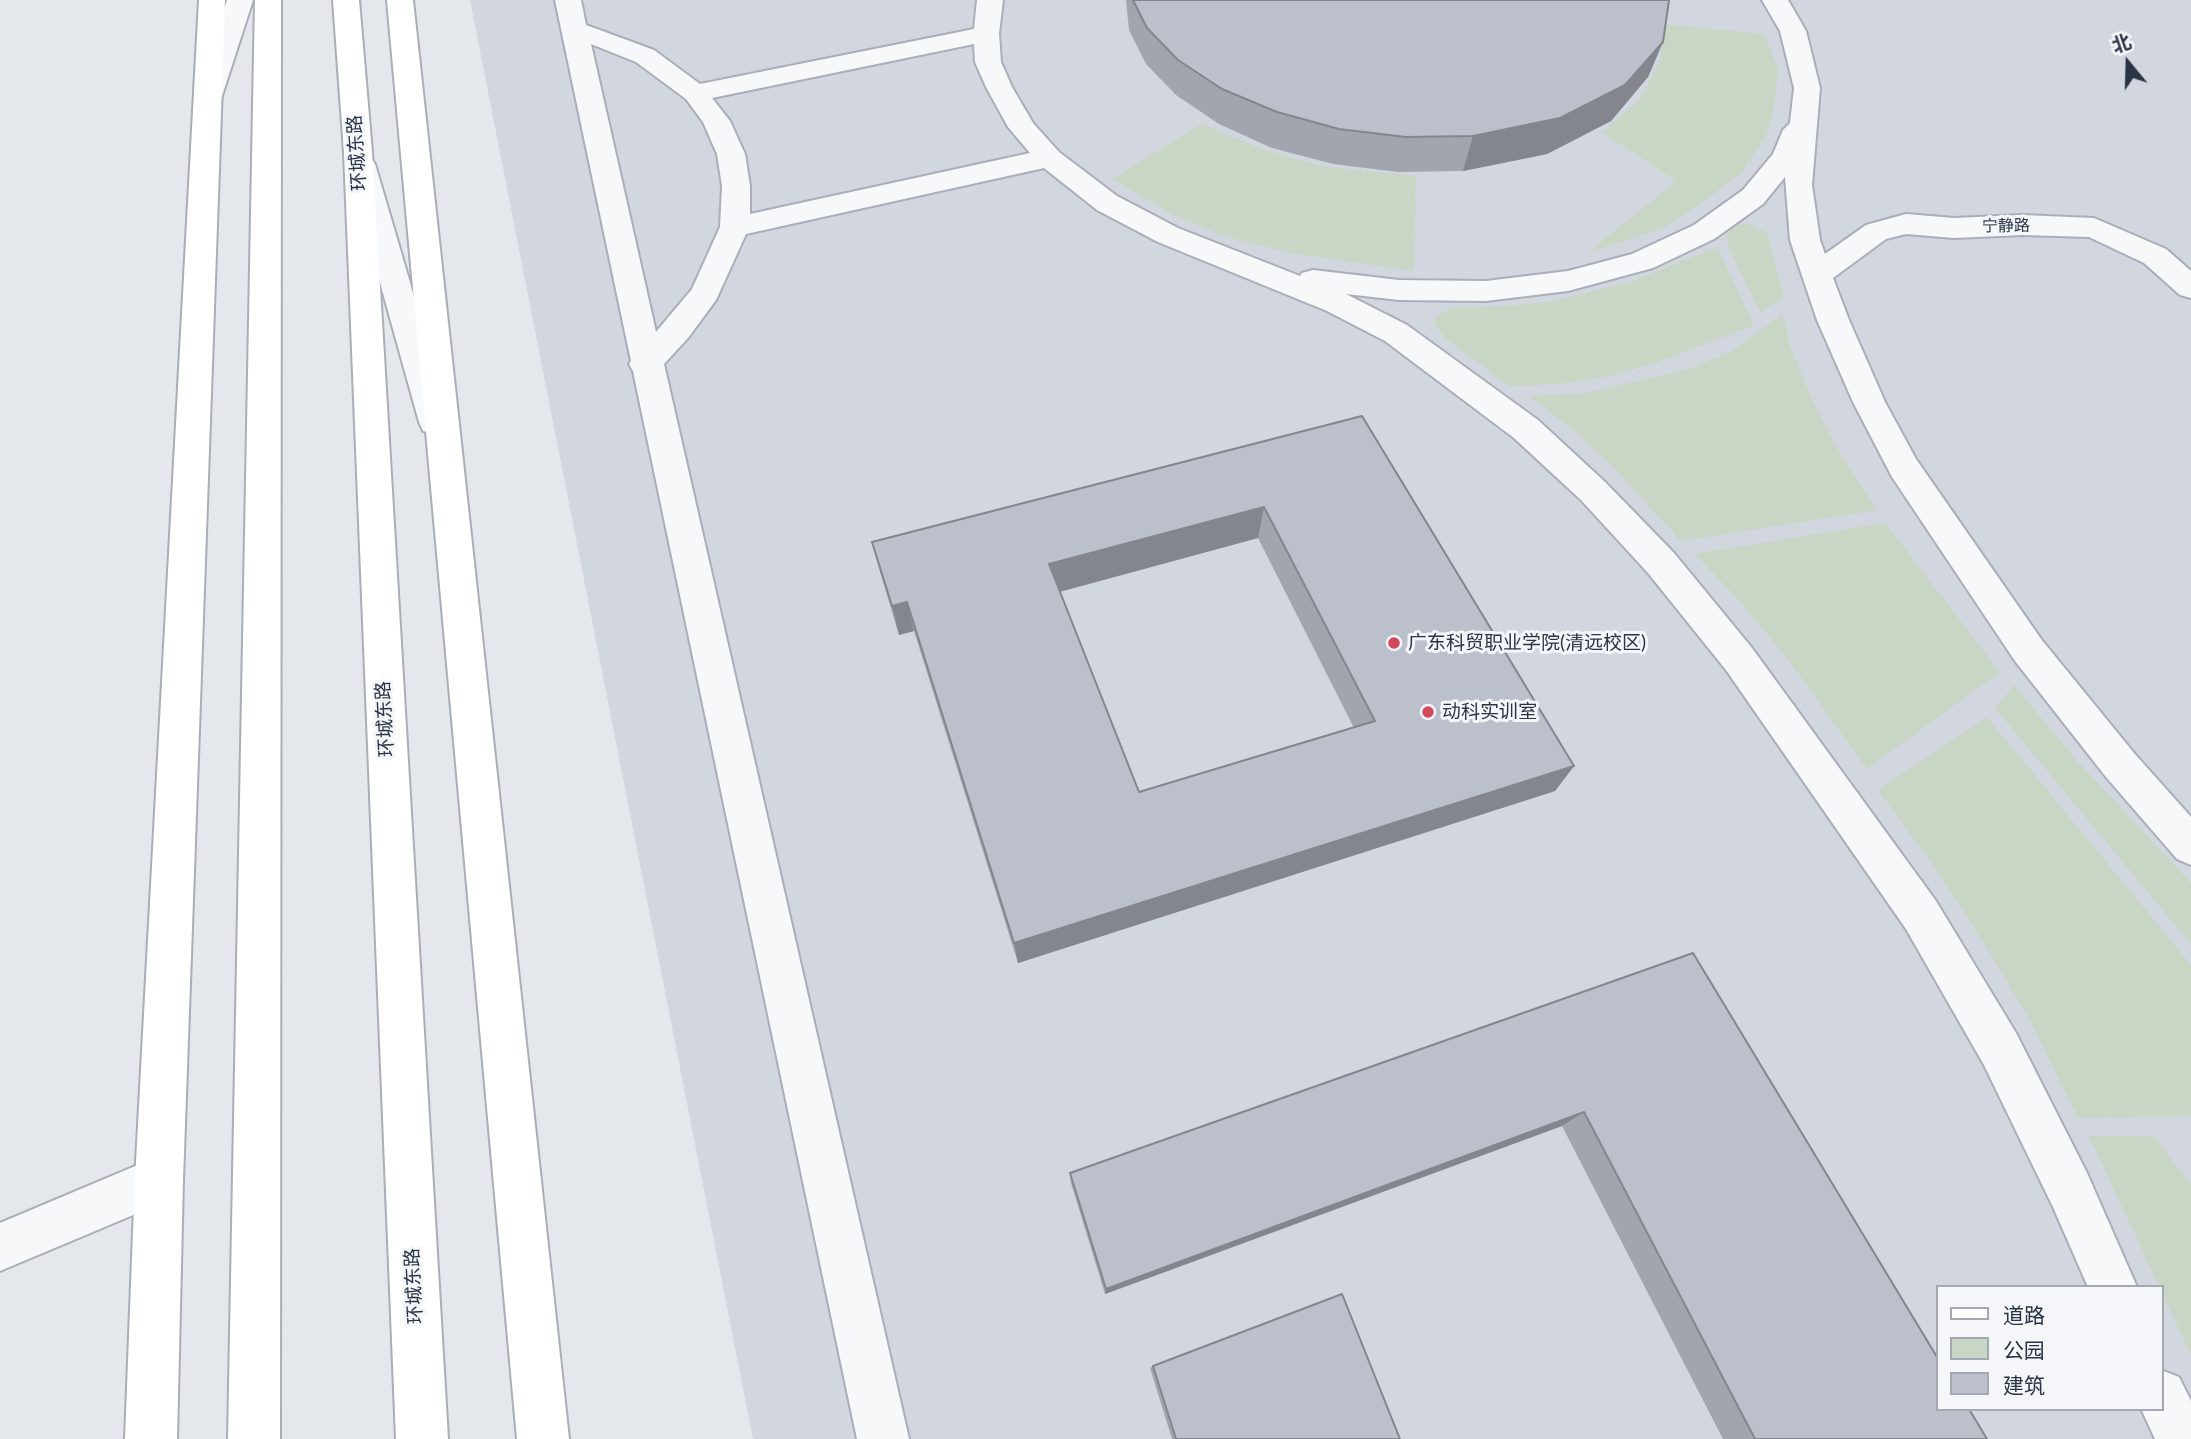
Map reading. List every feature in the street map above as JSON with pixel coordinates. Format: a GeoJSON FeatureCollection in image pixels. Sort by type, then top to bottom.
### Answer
{"type":"FeatureCollection","features":[{"type":"Feature","properties":{"kind":"main road"},"geometry":{"type":"LineString","coordinates":[[151,1439],[159,1181],[212,0]]}},
{"type":"Feature","properties":{"kind":"main road"},"geometry":{"type":"LineString","coordinates":[[254,1439],[268,0]]}},
{"type":"Feature","properties":{"kind":"main road","name":"环城东路"},"geometry":{"type":"LineString","coordinates":[[346,0],[358,152],[422,1439]]}},
{"type":"Feature","properties":{"kind":"main road"},"geometry":{"type":"LineString","coordinates":[[400,0],[542,1439]]}},
{"type":"Feature","properties":{"kind":"street"},"geometry":{"type":"LineString","coordinates":[[208,99],[240,0]]}},
{"type":"Feature","properties":{"kind":"street"},"geometry":{"type":"LineString","coordinates":[[990,0],[986,34],[988,62],[1022,127],[1049,158],[1107,203],[1168,235],[1338,303],[1396,333],[1525,429],[1593,491],[1661,563],[1739,659],[1921,915],[2000,1049],[2070,1190],[2112,1285]]}},
{"type":"Feature","properties":{"kind":"street"},"geometry":{"type":"LineString","coordinates":[[1776,0],[1793,30],[1807,88],[1798,186],[1805,240],[1833,320],[1869,402],[1911,478],[2028,650],[2120,765],[2191,846]]}},
{"type":"Feature","properties":{"kind":"street"},"geometry":{"type":"LineString","coordinates":[[570,14],[645,56],[695,93],[716,121],[731,154],[736,186],[735,227],[705,293],[677,330],[645,364]]}},
{"type":"Feature","properties":{"kind":"street"},"geometry":{"type":"LineString","coordinates":[[570,14],[883,1439]]}},
{"type":"Feature","properties":{"kind":"street"},"geometry":{"type":"LineString","coordinates":[[695,93],[986,34]]}},
{"type":"Feature","properties":{"kind":"street"},"geometry":{"type":"LineString","coordinates":[[1237,261],[1313,280],[1399,290],[1486,290],[1568,281],[1643,261],[1704,232],[1753,197],[1786,157],[1804,114]]}},
{"type":"Feature","properties":{"kind":"street"},"geometry":{"type":"LineString","coordinates":[[358,152],[444,451]]}},
{"type":"Feature","properties":{"kind":"street"},"geometry":{"type":"LineString","coordinates":[[735,227],[1049,158]]}},
{"type":"Feature","properties":{"kind":"street","name":"宁静路"},"geometry":{"type":"LineString","coordinates":[[1817,275],[1876,232],[1906,224],[1954,228],[2022,225],[2094,228],[2155,256],[2191,288]]}},
{"type":"Feature","properties":{"kind":"street"},"geometry":{"type":"LineString","coordinates":[[0,1247],[159,1181]]}},
{"type":"Feature","properties":{"kind":"street"},"geometry":{"type":"LineString","coordinates":[[2163,1399],[2182,1439]]}},
{"type":"Feature","properties":{"kind":"shaded area","name":"广东科贸职业学院(清远校区)"},"geometry":{"type":"Polygon","coordinates":[[[470,0],[2191,0],[2191,1439],[753,1439],[470,0]]]}},
{"type":"Feature","properties":{"kind":"green space"},"geometry":{"type":"Polygon","coordinates":[[[1662,24],[1764,34],[1778,69],[1775,101],[1767,133],[1742,172],[1698,206],[1661,229],[1588,253],[1676,181],[1602,132],[1637,102],[1649,83],[1661,58],[1662,24]]]}},
{"type":"Feature","properties":{"kind":"green space"},"geometry":{"type":"Polygon","coordinates":[[[1202,124],[1262,149],[1320,166],[1416,176],[1414,271],[1291,253],[1224,236],[1172,214],[1112,179],[1202,124]]]}},
{"type":"Feature","properties":{"kind":"green space"},"geometry":{"type":"Polygon","coordinates":[[[1746,223],[1767,233],[1784,297],[1760,312],[1727,244],[1727,235],[1733,227],[1746,223]]]}},
{"type":"Feature","properties":{"kind":"green space"},"geometry":{"type":"Polygon","coordinates":[[[1717,247],[1754,325],[1658,362],[1610,376],[1559,384],[1509,386],[1445,338],[1434,323],[1436,317],[1451,308],[1511,306],[1551,301],[1628,283],[1717,247]]]}},
{"type":"Feature","properties":{"kind":"green space"},"geometry":{"type":"Polygon","coordinates":[[[1783,314],[1790,346],[1810,395],[1838,450],[1877,510],[1681,541],[1614,468],[1571,428],[1529,396],[1586,393],[1690,369],[1730,352],[1783,314]]]}},
{"type":"Feature","properties":{"kind":"green space"},"geometry":{"type":"Polygon","coordinates":[[[1885,523],[2000,672],[1867,769],[1793,666],[1738,599],[1695,554],[1885,523]]]}},
{"type":"Feature","properties":{"kind":"green space"},"geometry":{"type":"Polygon","coordinates":[[[2014,685],[2078,762],[2191,883],[2191,944],[1995,708],[2014,685]]]}},
{"type":"Feature","properties":{"kind":"green space"},"geometry":{"type":"Polygon","coordinates":[[[1987,717],[2191,965],[2191,1116],[2078,1118],[2031,1022],[1985,945],[1941,876],[1878,790],[1987,717]]]}},
{"type":"Feature","properties":{"kind":"green space"},"geometry":{"type":"Polygon","coordinates":[[[2089,1136],[2154,1136],[2191,1185],[2191,1355],[2163,1295],[2163,1285],[2158,1285],[2089,1136]]]}},
{"type":"Feature","properties":{"kind":"building"},"geometry":{"type":"Polygon","coordinates":[[[1133,0],[1669,0],[1663,42],[1625,85],[1560,118],[1473,136],[1406,137],[1339,129],[1277,112],[1222,89],[1178,60],[1147,28],[1133,0]]]}},
{"type":"Feature","properties":{"kind":"building","name":"动科实训室"},"geometry":{"type":"Polygon","coordinates":[[[1362,416],[1574,766],[1014,943],[907,602],[892,606],[872,542],[1362,416]],[[1264,507],[1049,564],[1139,792],[1375,721],[1264,507]]]}},
{"type":"Feature","properties":{"kind":"building"},"geometry":{"type":"Polygon","coordinates":[[[1693,953],[1936,1355],[1936,1411],[1970,1411],[1987,1439],[1755,1439],[1584,1112],[1106,1289],[1070,1173],[1693,953]]]}},
{"type":"Feature","properties":{"kind":"building"},"geometry":{"type":"Polygon","coordinates":[[[1342,1294],[1400,1439],[1176,1439],[1153,1366],[1342,1294]]]}},
{"type":"Feature","properties":{"kind":"place","name":"广东科贸职业学院(清远校区)"},"geometry":{"type":"Point","coordinates":[1394,643]}},
{"type":"Feature","properties":{"kind":"place","name":"动科实训室"},"geometry":{"type":"Point","coordinates":[1428,712]}}]}
